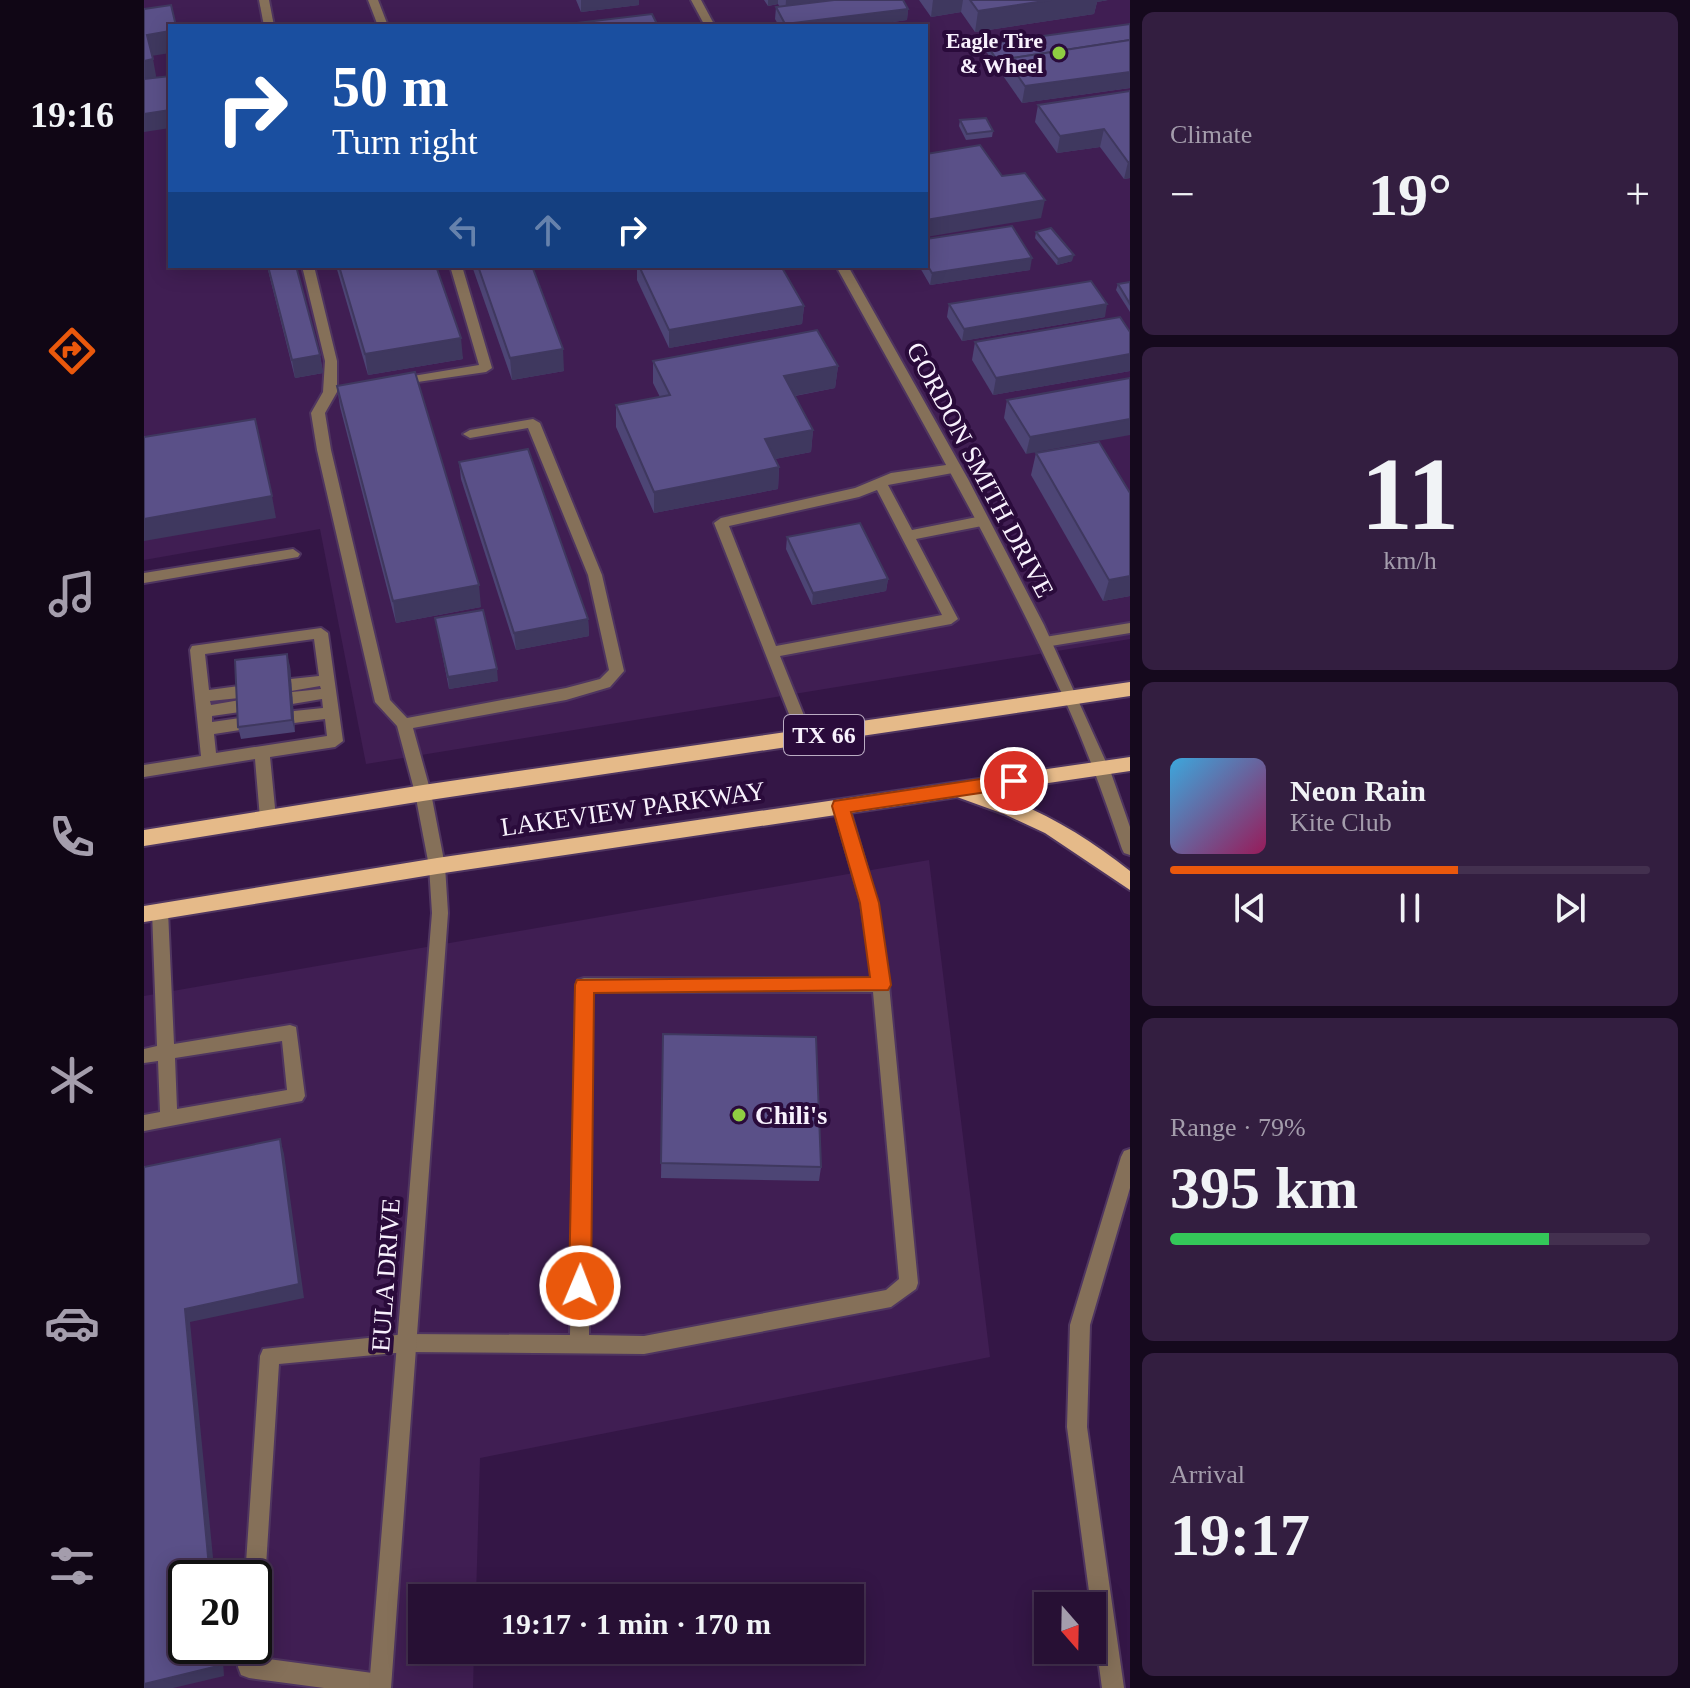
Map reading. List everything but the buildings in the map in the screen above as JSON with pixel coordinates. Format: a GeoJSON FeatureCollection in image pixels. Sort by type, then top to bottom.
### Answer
{"type":"FeatureCollection","features":[{"type":"Feature","properties":{"kind":"main road","name":"LAKEVIEW PARKWAY"},"geometry":{"type":"LineString","coordinates":[[144,838],[423,793],[1130,689]]}},
{"type":"Feature","properties":{"kind":"main road","name":"LAKEVIEW PARKWAY"},"geometry":{"type":"LineString","coordinates":[[152,912],[437,866],[1130,764]]}},
{"type":"Feature","properties":{"kind":"main road"},"geometry":{"type":"LineString","coordinates":[[956,789],[1014,807],[1044,821],[1087,847],[1130,882]]}},
{"type":"Feature","properties":{"kind":"street"},"geometry":{"type":"LineString","coordinates":[[264,0],[269,24]]}},
{"type":"Feature","properties":{"kind":"street"},"geometry":{"type":"LineString","coordinates":[[373,0],[382,24]]}},
{"type":"Feature","properties":{"kind":"street"},"geometry":{"type":"LineString","coordinates":[[696,0],[709,24]]}},
{"type":"Feature","properties":{"kind":"street"},"geometry":{"type":"LineString","coordinates":[[308,268],[338,391],[318,413],[324,450],[383,702],[404,724],[566,694],[605,683],[617,671],[595,575],[533,423],[470,434]]}},
{"type":"Feature","properties":{"kind":"street"},"geometry":{"type":"LineString","coordinates":[[376,386],[486,368],[457,268]]}},
{"type":"Feature","properties":{"kind":"street","name":"GORDON SMITH DRIVE"},"geometry":{"type":"LineString","coordinates":[[843,268],[1045,642],[1101,768],[1130,849]]}},
{"type":"Feature","properties":{"kind":"street"},"geometry":{"type":"LineString","coordinates":[[805,738],[721,523],[859,492],[891,478],[953,469]]}},
{"type":"Feature","properties":{"kind":"street"},"geometry":{"type":"LineString","coordinates":[[772,652],[951,619],[880,483]]}},
{"type":"Feature","properties":{"kind":"street"},"geometry":{"type":"LineString","coordinates":[[907,536],[982,521]]}},
{"type":"Feature","properties":{"kind":"street"},"geometry":{"type":"LineString","coordinates":[[144,578],[293,554]]}},
{"type":"Feature","properties":{"kind":"street"},"geometry":{"type":"LineString","coordinates":[[1045,642],[1130,628]]}},
{"type":"Feature","properties":{"kind":"street"},"geometry":{"type":"LineString","coordinates":[[144,771],[335,741],[321,633],[197,650],[209,760]]}},
{"type":"Feature","properties":{"kind":"street"},"geometry":{"type":"LineString","coordinates":[[292,691],[328,687]]}},
{"type":"Feature","properties":{"kind":"street"},"geometry":{"type":"LineString","coordinates":[[203,704],[239,699]]}},
{"type":"Feature","properties":{"kind":"street"},"geometry":{"type":"LineString","coordinates":[[294,717],[332,713]]}},
{"type":"Feature","properties":{"kind":"street"},"geometry":{"type":"LineString","coordinates":[[206,729],[240,724]]}},
{"type":"Feature","properties":{"kind":"street","name":"EULA DRIVE"},"geometry":{"type":"LineString","coordinates":[[380,1686],[440,913],[437,866],[423,793],[404,724]]}},
{"type":"Feature","properties":{"kind":"street"},"geometry":{"type":"LineString","coordinates":[[262,752],[268,818]]}},
{"type":"Feature","properties":{"kind":"street"},"geometry":{"type":"LineString","coordinates":[[256,1560],[270,1356],[406,1343],[644,1345],[891,1298],[909,1283],[881,985],[869,903],[841,806]]}},
{"type":"Feature","properties":{"kind":"street"},"geometry":{"type":"LineString","coordinates":[[152,912],[166,1052],[169,1118]]}},
{"type":"Feature","properties":{"kind":"street"},"geometry":{"type":"LineString","coordinates":[[579,1346],[584,985],[881,985]]}},
{"type":"Feature","properties":{"kind":"street"},"geometry":{"type":"LineString","coordinates":[[144,1056],[290,1032],[296,1096],[144,1123]]}},
{"type":"Feature","properties":{"kind":"street"},"geometry":{"type":"LineString","coordinates":[[1113,1688],[1077,1427],[1080,1325],[1130,1157]]}},
{"type":"Feature","properties":{"kind":"street"},"geometry":{"type":"LineString","coordinates":[[249,1664],[249,1667],[380,1686]]}},
{"type":"Feature","properties":{"kind":"shaded area"},"geometry":{"type":"Polygon","coordinates":[[[144,0],[1130,0],[1130,639],[366,764],[320,529],[144,560],[144,0]]]}},
{"type":"Feature","properties":{"kind":"shaded area"},"geometry":{"type":"Polygon","coordinates":[[[929,860],[990,1357],[480,1458],[476,1584],[408,1584],[408,1664],[474,1664],[473,1688],[144,1688],[144,996],[929,860]]]}},
{"type":"Feature","properties":{"kind":"place","name":"Eagle Tire & Wheel"},"geometry":{"type":"Point","coordinates":[1059,53]}},
{"type":"Feature","properties":{"kind":"place","name":"Chili's"},"geometry":{"type":"Point","coordinates":[739,1115]}},
{"type":"Feature","properties":{"kind":"route"},"geometry":{"type":"LineString","coordinates":[[580,1286],[584,985],[881,985],[869,903],[841,806],[1014,781]]}}]}
